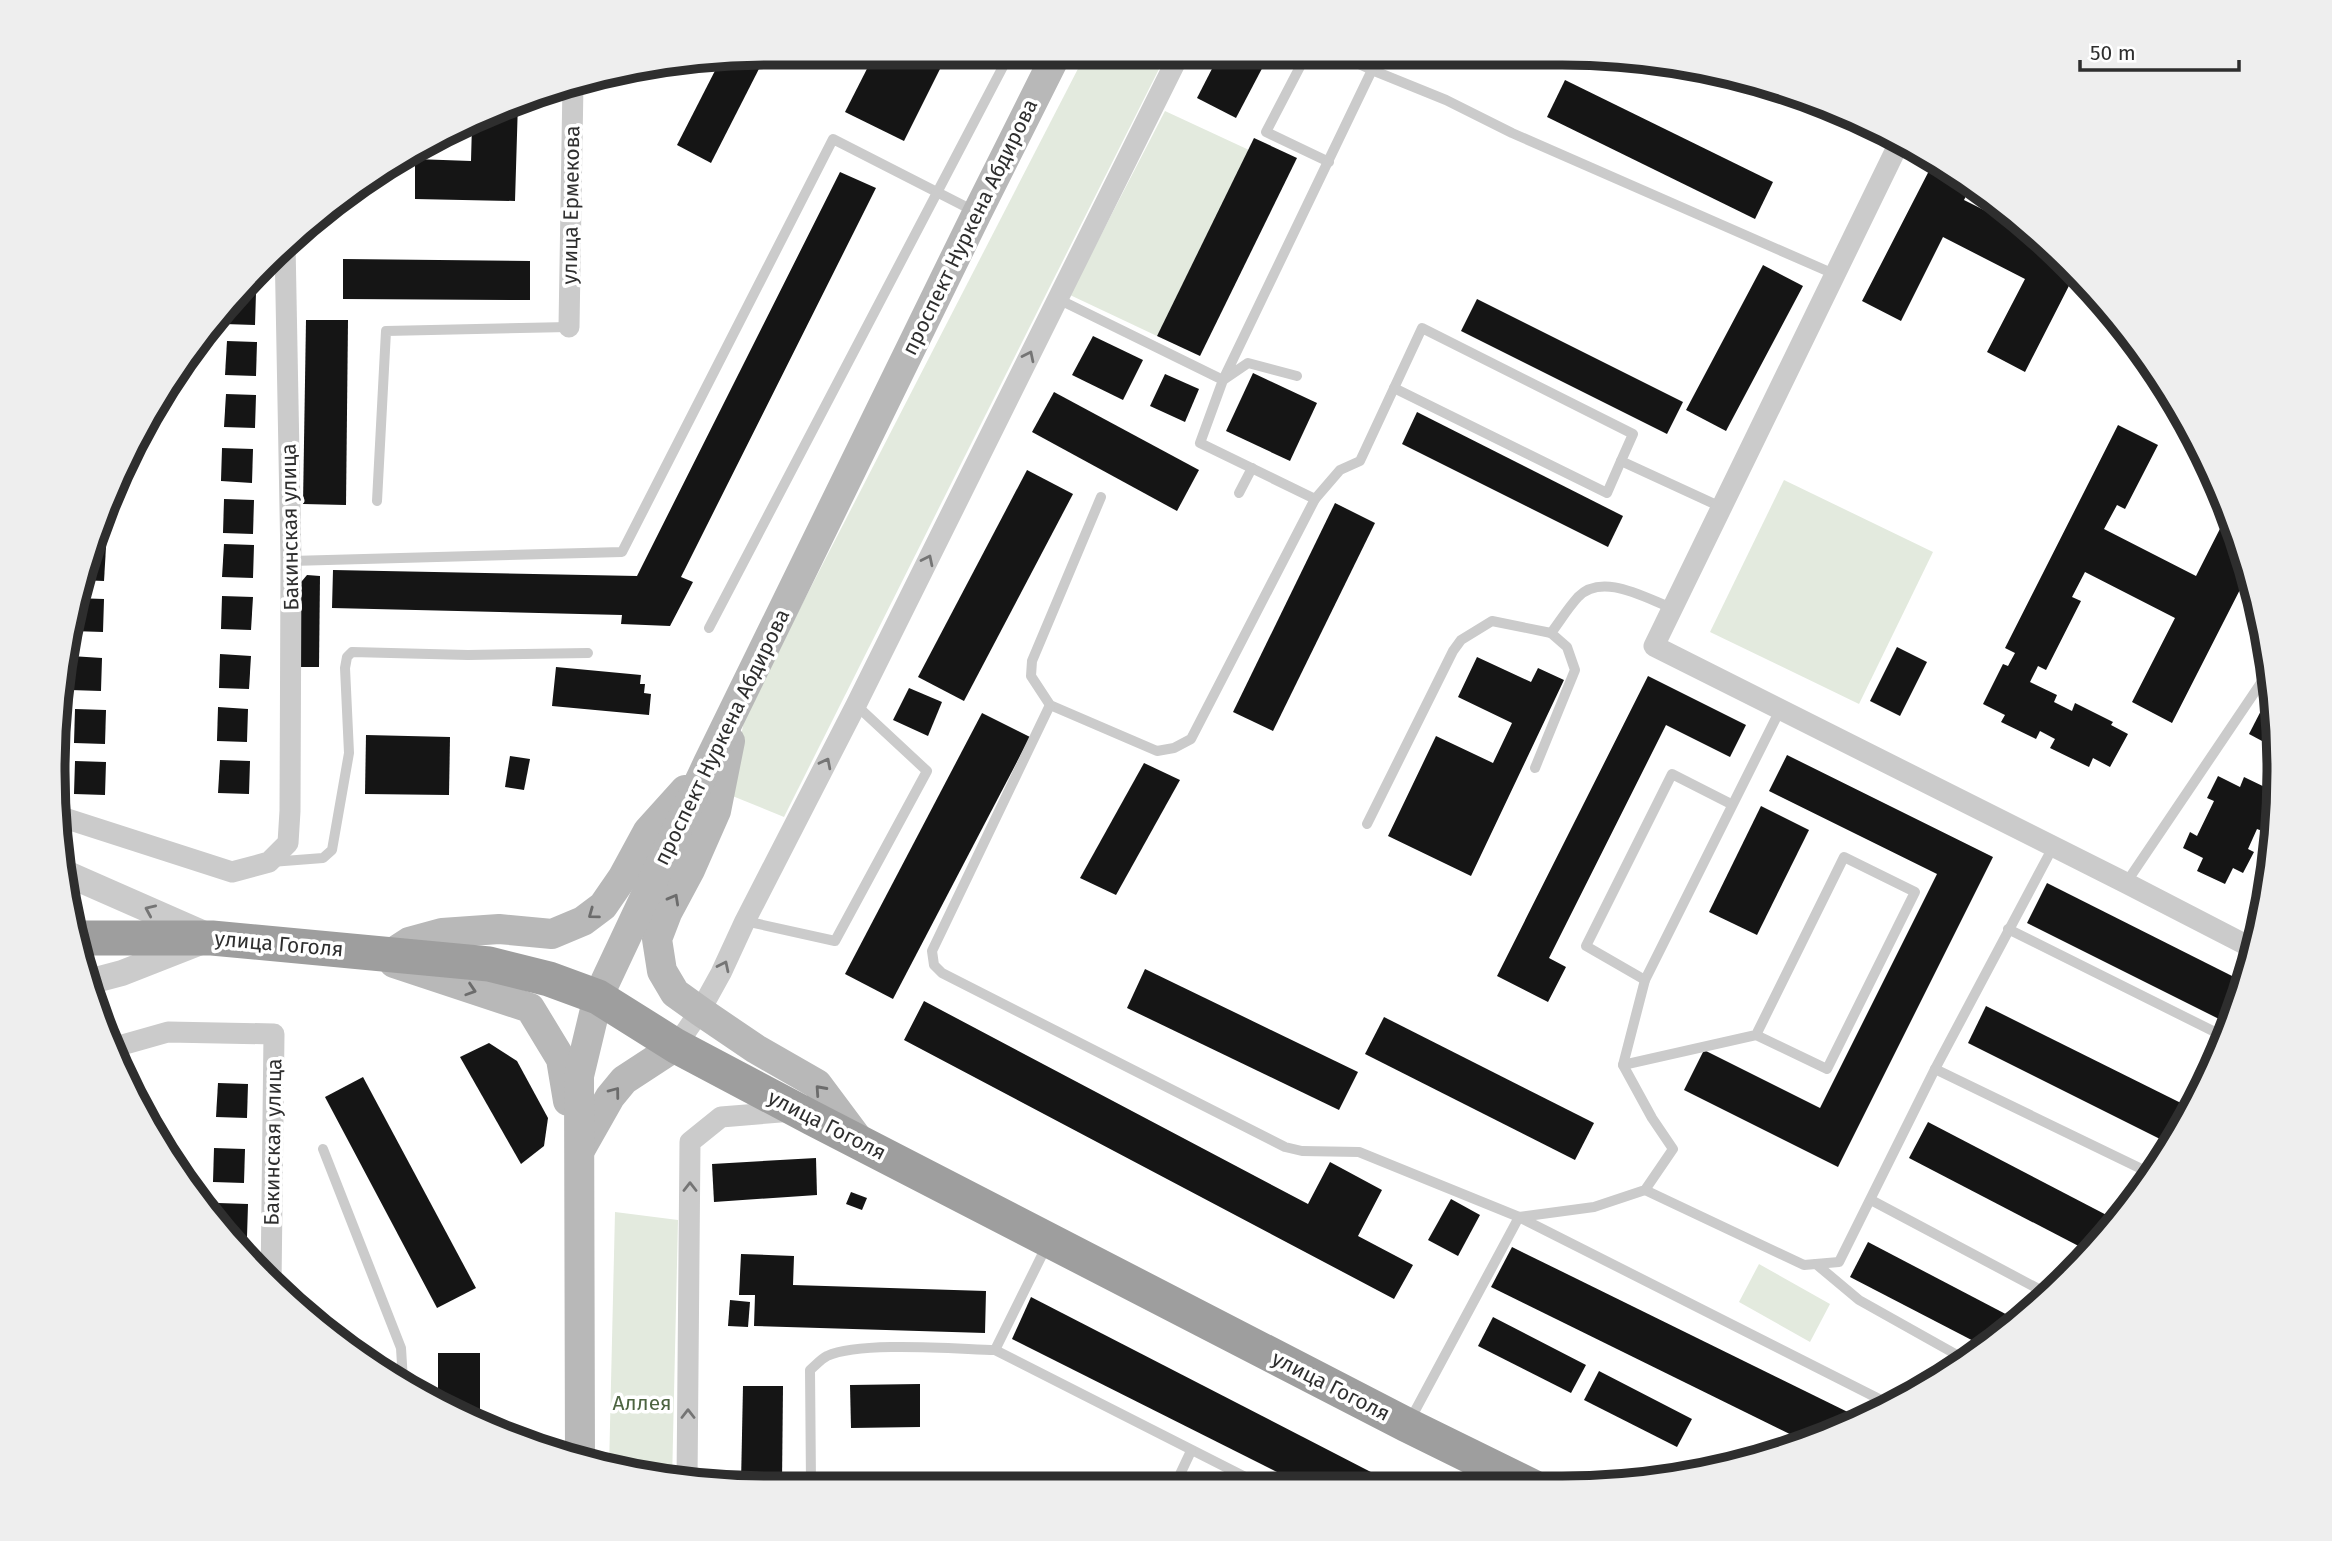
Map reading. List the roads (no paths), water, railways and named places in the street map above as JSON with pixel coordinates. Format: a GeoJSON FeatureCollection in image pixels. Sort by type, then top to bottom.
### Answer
{"type":"FeatureCollection","features":[{"type":"Feature","properties":{"kind":"highway","name":"улица Гоголя"},"geometry":{"type":"LineString","coordinates":[[85,938],[212,938],[489,964],[550,979],[598,997],[676,1046],[797,1111],[1511,1476]]}},
{"type":"Feature","properties":{"kind":"main road","name":"проспект Нуркена Абдирова"},"geometry":{"type":"LineString","coordinates":[[580,1450],[579,1076],[598,997],[734,709],[976,212],[1051,65]]}},
{"type":"Feature","properties":{"kind":"main road"},"geometry":{"type":"LineString","coordinates":[[734,709],[726,768],[716,811],[657,939],[662,971],[675,993],[699,1011],[817,1084],[862,1144]]}},
{"type":"Feature","properties":{"kind":"main road"},"geometry":{"type":"LineString","coordinates":[[376,952],[442,933],[499,929],[552,934],[583,921],[603,906],[623,877],[648,831],[708,763]]}},
{"type":"Feature","properties":{"kind":"main road"},"geometry":{"type":"LineString","coordinates":[[376,952],[530,1009],[561,1059],[568,1101],[580,1138]]}},
{"type":"Feature","properties":{"kind":"main road"},"geometry":{"type":"LineString","coordinates":[[580,1138],[624,1080],[676,1046]]}},
{"type":"Feature","properties":{"kind":"street"},"geometry":{"type":"LineString","coordinates":[[676,1046],[721,973],[1174,65]]}},
{"type":"Feature","properties":{"kind":"street","name":"улица Ермекова"},"geometry":{"type":"LineString","coordinates":[[569,327],[573,93]]}},
{"type":"Feature","properties":{"kind":"street"},"geometry":{"type":"LineString","coordinates":[[1896,149],[1654,646],[2245,944]]}},
{"type":"Feature","properties":{"kind":"street","name":"Бакинская улица"},"geometry":{"type":"LineString","coordinates":[[269,862],[288,844],[290,811],[291,561],[285,258]]}},
{"type":"Feature","properties":{"kind":"street"},"geometry":{"type":"LineString","coordinates":[[66,819],[232,872],[269,862]]}},
{"type":"Feature","properties":{"kind":"street"},"geometry":{"type":"LineString","coordinates":[[73,876],[212,938]]}},
{"type":"Feature","properties":{"kind":"street"},"geometry":{"type":"LineString","coordinates":[[97,980],[122,973],[212,938]]}},
{"type":"Feature","properties":{"kind":"street","name":"Бакинская улица"},"geometry":{"type":"LineString","coordinates":[[120,1046],[168,1032],[274,1034],[271,1270]]}},
{"type":"Feature","properties":{"kind":"street"},"geometry":{"type":"LineString","coordinates":[[687,1471],[690,1142],[721,1117],[797,1111]]}},
{"type":"Feature","properties":{"kind":"lane"},"geometry":{"type":"LineString","coordinates":[[709,628],[1004,65]]}},
{"type":"Feature","properties":{"kind":"lane"},"geometry":{"type":"LineString","coordinates":[[1301,65],[1266,132],[1329,162]]}},
{"type":"Feature","properties":{"kind":"lane"},"geometry":{"type":"LineString","coordinates":[[1362,65],[1446,100],[1512,133],[1834,274]]}},
{"type":"Feature","properties":{"kind":"lane"},"geometry":{"type":"LineString","coordinates":[[1315,499],[1200,443],[1223,380],[1268,282],[1373,70]]}},
{"type":"Feature","properties":{"kind":"lane"},"geometry":{"type":"LineString","coordinates":[[291,561],[622,552],[833,139],[976,212]]}},
{"type":"Feature","properties":{"kind":"lane"},"geometry":{"type":"LineString","coordinates":[[1058,299],[1223,380]]}},
{"type":"Feature","properties":{"kind":"lane"},"geometry":{"type":"LineString","coordinates":[[377,501],[386,331],[569,327]]}},
{"type":"Feature","properties":{"kind":"lane"},"geometry":{"type":"LineString","coordinates":[[1101,496],[1032,662],[1031,676],[1050,705],[1157,751],[1174,748],[1191,739],[1315,499],[1340,470],[1360,461],[1394,388],[1422,328],[1633,434],[1606,493],[1394,388]]}},
{"type":"Feature","properties":{"kind":"lane"},"geometry":{"type":"LineString","coordinates":[[1223,380],[1248,363],[1297,376]]}},
{"type":"Feature","properties":{"kind":"lane"},"geometry":{"type":"LineString","coordinates":[[1621,461],[1721,507]]}},
{"type":"Feature","properties":{"kind":"lane"},"geometry":{"type":"LineString","coordinates":[[1239,493],[1252,468]]}},
{"type":"Feature","properties":{"kind":"lane"},"geometry":{"type":"LineString","coordinates":[[1551,633],[1580,595],[1606,584],[1672,608]]}},
{"type":"Feature","properties":{"kind":"lane"},"geometry":{"type":"LineString","coordinates":[[1367,824],[1453,651],[1461,640],[1492,621],[1551,633],[1567,647],[1575,670],[1535,768]]}},
{"type":"Feature","properties":{"kind":"lane"},"geometry":{"type":"LineString","coordinates":[[269,862],[323,858],[332,850],[349,753],[345,668],[347,657],[352,652],[588,653]]}},
{"type":"Feature","properties":{"kind":"lane"},"geometry":{"type":"LineString","coordinates":[[2126,883],[2261,682]]}},
{"type":"Feature","properties":{"kind":"lane"},"geometry":{"type":"LineString","coordinates":[[745,921],[835,941],[927,771],[856,705]]}},
{"type":"Feature","properties":{"kind":"lane"},"geometry":{"type":"LineString","coordinates":[[1050,705],[932,951],[934,965],[942,973],[1285,1147],[1302,1151],[1359,1152],[1519,1217],[1880,1400]]}},
{"type":"Feature","properties":{"kind":"lane"},"geometry":{"type":"LineString","coordinates":[[1519,1217],[1594,1207],[1645,1190],[1673,1149],[1652,1118],[1623,1065],[1645,980],[1780,710]]}},
{"type":"Feature","properties":{"kind":"lane"},"geometry":{"type":"LineString","coordinates":[[1645,980],[1586,946],[1672,774],[1731,804]]}},
{"type":"Feature","properties":{"kind":"lane"},"geometry":{"type":"LineString","coordinates":[[1645,1190],[1804,1265],[1839,1262],[1935,1069],[2053,846]]}},
{"type":"Feature","properties":{"kind":"lane"},"geometry":{"type":"LineString","coordinates":[[1623,1065],[1756,1035],[1827,1069],[1915,892],[1844,857],[1756,1035]]}},
{"type":"Feature","properties":{"kind":"lane"},"geometry":{"type":"LineString","coordinates":[[2008,929],[2217,1033]]}},
{"type":"Feature","properties":{"kind":"lane"},"geometry":{"type":"LineString","coordinates":[[1935,1069],[2143,1170]]}},
{"type":"Feature","properties":{"kind":"lane"},"geometry":{"type":"LineString","coordinates":[[323,1149],[401,1348],[402,1372]]}},
{"type":"Feature","properties":{"kind":"lane"},"geometry":{"type":"LineString","coordinates":[[1871,1200],[2040,1290]]}},
{"type":"Feature","properties":{"kind":"lane"},"geometry":{"type":"LineString","coordinates":[[1407,1425],[1519,1217]]}},
{"type":"Feature","properties":{"kind":"lane"},"geometry":{"type":"LineString","coordinates":[[995,1350],[1050,1240]]}},
{"type":"Feature","properties":{"kind":"lane"},"geometry":{"type":"LineString","coordinates":[[1816,1264],[1859,1300],[1957,1355]]}},
{"type":"Feature","properties":{"kind":"lane"},"geometry":{"type":"LineString","coordinates":[[811,1476],[810,1370],[825,1357],[846,1350],[893,1348],[995,1350],[1242,1476]]}},
{"type":"Feature","properties":{"kind":"lane"},"geometry":{"type":"LineString","coordinates":[[1179,1476],[1191,1451]]}},
{"type":"Feature","properties":{"kind":"park label","name":"Аллея"},"geometry":{"type":"Point","coordinates":[642,1403]}}]}
